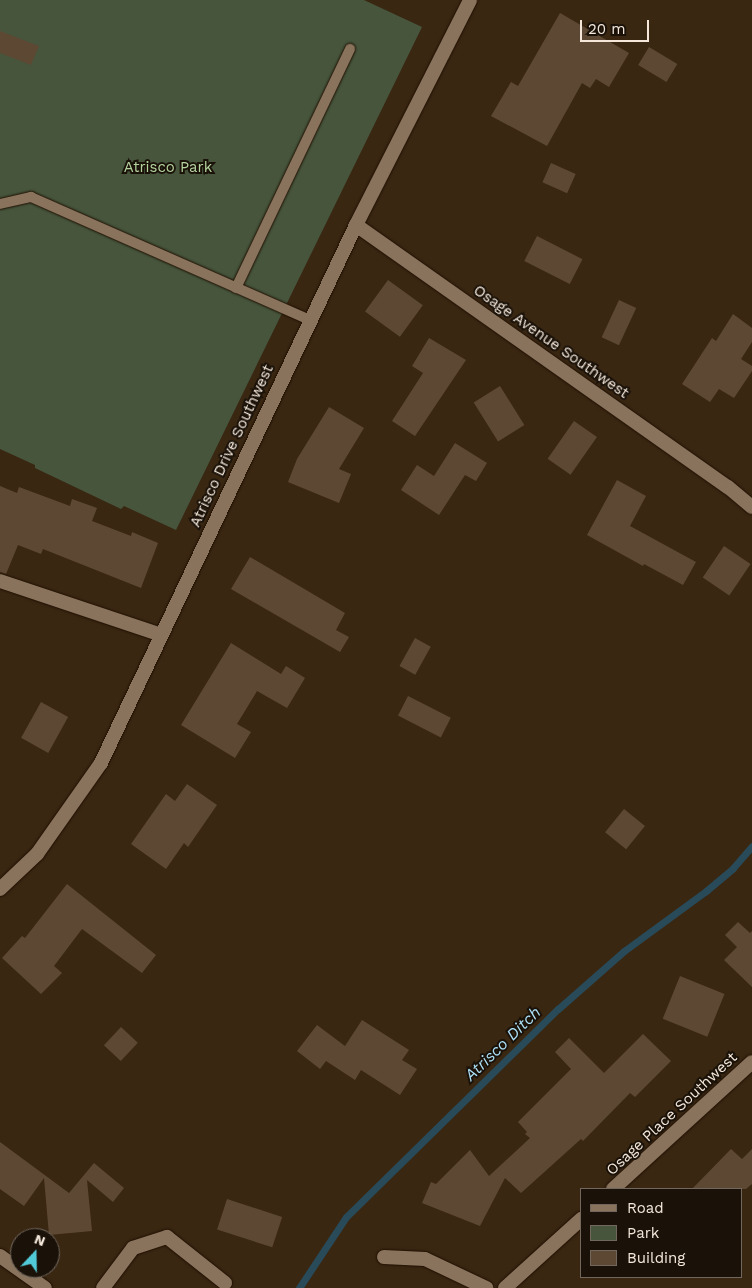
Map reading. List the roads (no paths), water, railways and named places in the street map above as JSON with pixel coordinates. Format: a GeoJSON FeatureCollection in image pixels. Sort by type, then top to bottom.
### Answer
{"type":"FeatureCollection","features":[{"type":"Feature","properties":{"kind":"street","name":"Atrisco Drive Southwest"},"geometry":{"type":"LineString","coordinates":[[0,889],[37,854],[101,763],[310,320],[470,0]]}},
{"type":"Feature","properties":{"kind":"street","name":"Osage Avenue Southwest"},"geometry":{"type":"LineString","coordinates":[[356,225],[728,487],[752,507]]}},
{"type":"Feature","properties":{"kind":"street"},"geometry":{"type":"LineString","coordinates":[[0,581],[161,635]]}},
{"type":"Feature","properties":{"kind":"street","name":"Osage Place Southwest"},"geometry":{"type":"LineString","coordinates":[[614,1188],[752,1062]]}},
{"type":"Feature","properties":{"kind":"street"},"geometry":{"type":"LineString","coordinates":[[505,1288],[580,1220]]}},
{"type":"Feature","properties":{"kind":"street"},"geometry":{"type":"LineString","coordinates":[[103,1288],[133,1248],[167,1237],[225,1282]]}},
{"type":"Feature","properties":{"kind":"street"},"geometry":{"type":"LineString","coordinates":[[0,1256],[45,1288]]}},
{"type":"Feature","properties":{"kind":"street"},"geometry":{"type":"LineString","coordinates":[[384,1257],[425,1259],[486,1288]]}},
{"type":"Feature","properties":{"kind":"lane"},"geometry":{"type":"LineString","coordinates":[[236,288],[350,49]]}},
{"type":"Feature","properties":{"kind":"lane"},"geometry":{"type":"LineString","coordinates":[[0,204],[31,197],[310,320]]}},
{"type":"Feature","properties":{"kind":"waterway","name":"Atrisco Ditch"},"geometry":{"type":"LineString","coordinates":[[299,1288],[346,1217],[558,1009],[624,951],[706,891],[733,868],[752,846]]}},
{"type":"Feature","properties":{"kind":"park label","name":"Atrisco Park"},"geometry":{"type":"Point","coordinates":[168,168]}}]}
